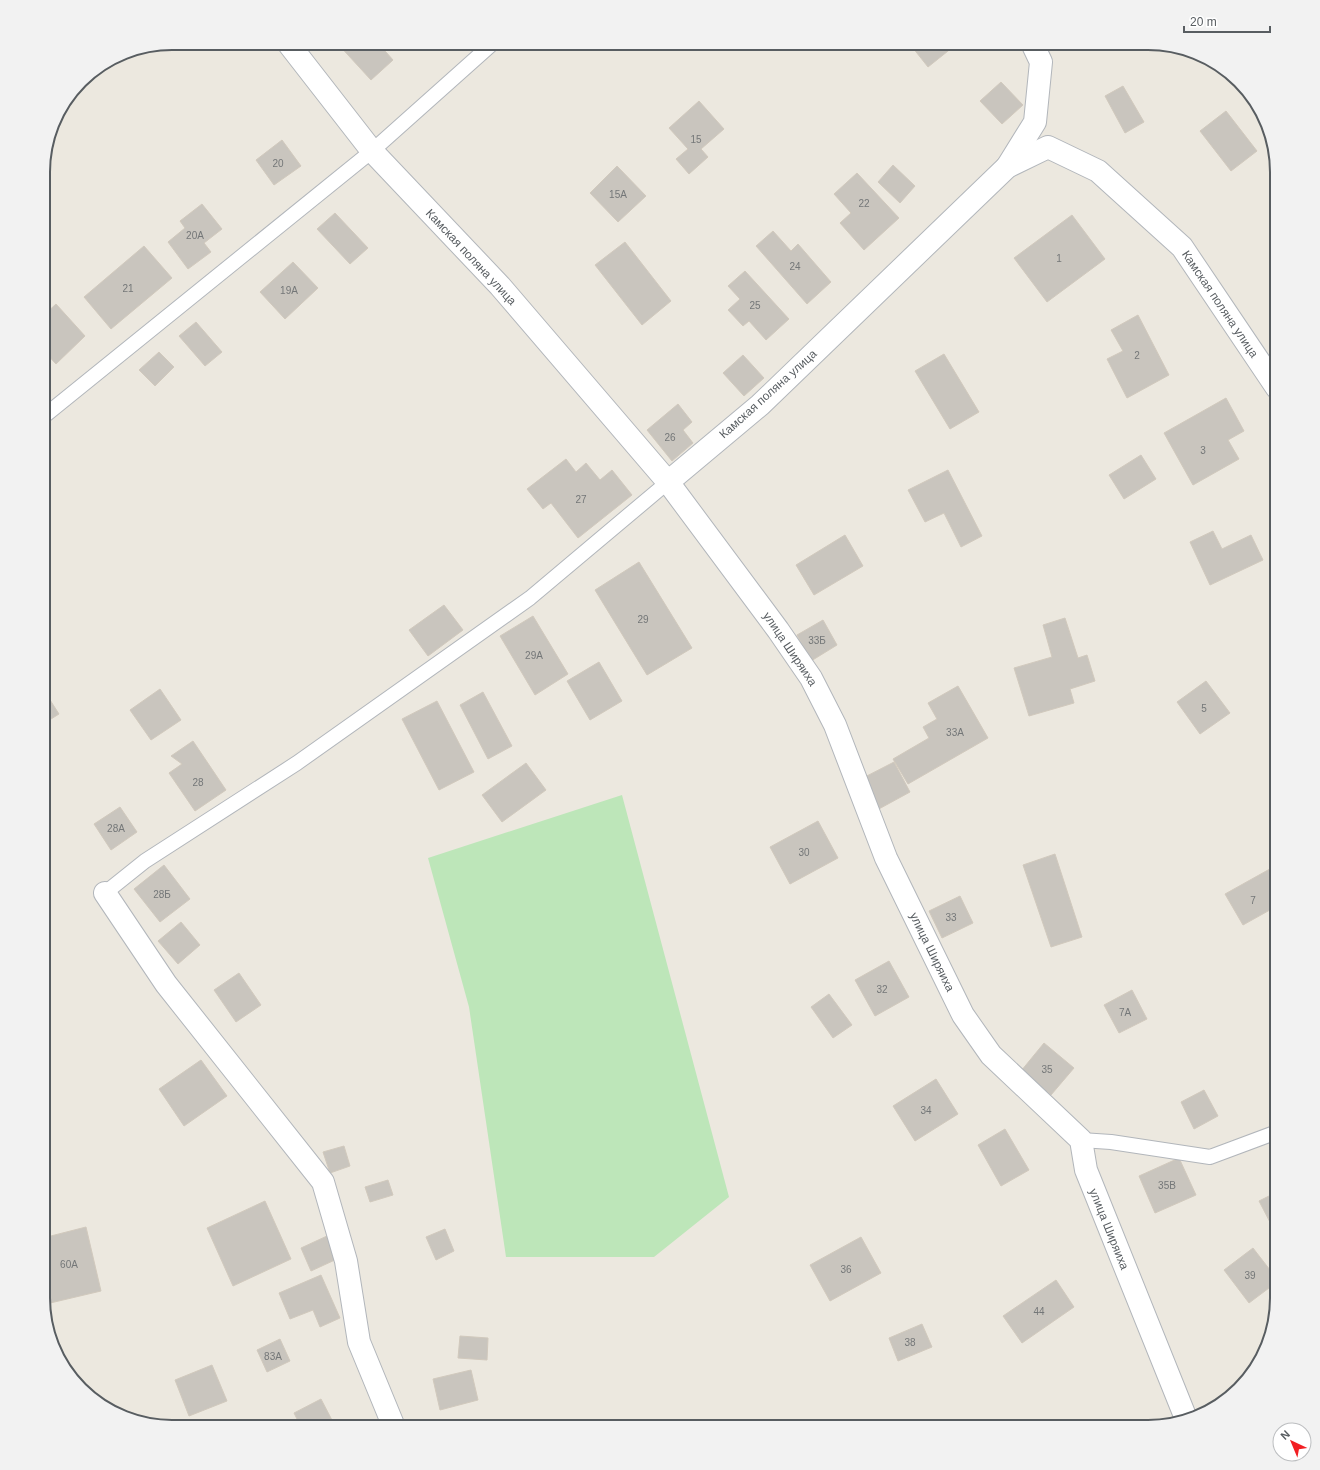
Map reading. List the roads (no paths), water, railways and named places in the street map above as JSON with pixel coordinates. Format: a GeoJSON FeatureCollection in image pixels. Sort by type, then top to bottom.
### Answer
{"type":"FeatureCollection","features":[{"type":"Feature","properties":{"kind":"street","name":"Камская поляна улица"},"geometry":{"type":"LineString","coordinates":[[293,50],[372,151],[500,286],[668,482],[760,405],[1007,167],[1048,147],[1098,171],[1182,247],[1270,378]]}},
{"type":"Feature","properties":{"kind":"street"},"geometry":{"type":"LineString","coordinates":[[1007,167],[1035,122],[1042,62],[1036,50]]}},
{"type":"Feature","properties":{"kind":"street","name":"улица Ширяиха"},"geometry":{"type":"LineString","coordinates":[[668,482],[778,630],[811,678],[835,725],[886,858],[963,1015],[991,1055],[1081,1140],[1086,1170],[1185,1415]]}},
{"type":"Feature","properties":{"kind":"street"},"geometry":{"type":"LineString","coordinates":[[105,893],[166,984],[323,1182],[346,1261],[359,1342],[391,1420]]}},
{"type":"Feature","properties":{"kind":"lane"},"geometry":{"type":"LineString","coordinates":[[50,410],[372,151],[485,50]]}},
{"type":"Feature","properties":{"kind":"lane"},"geometry":{"type":"LineString","coordinates":[[105,893],[145,861],[297,763],[530,598],[668,482]]}},
{"type":"Feature","properties":{"kind":"lane"},"geometry":{"type":"LineString","coordinates":[[1081,1140],[1112,1142],[1210,1157],[1270,1135]]}}]}
